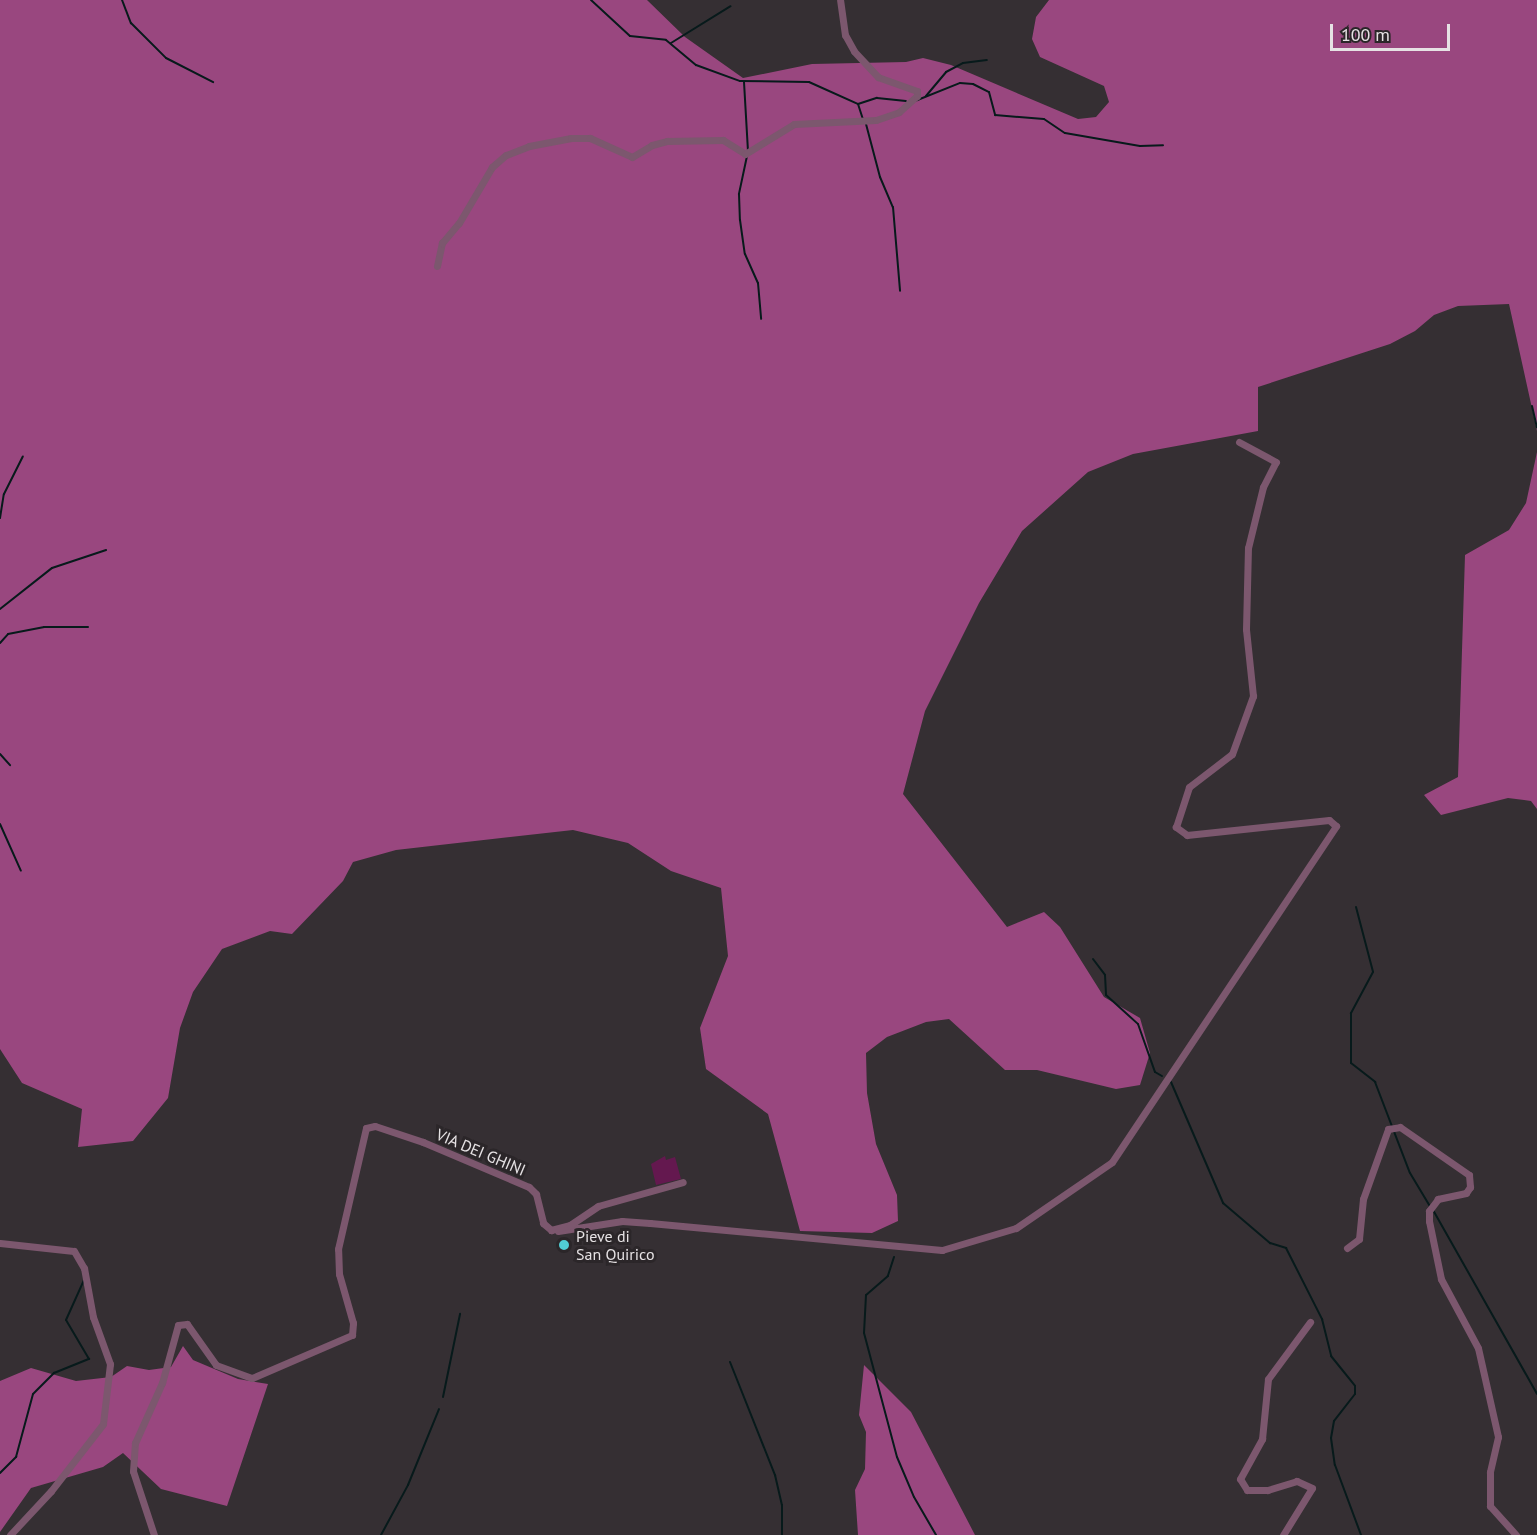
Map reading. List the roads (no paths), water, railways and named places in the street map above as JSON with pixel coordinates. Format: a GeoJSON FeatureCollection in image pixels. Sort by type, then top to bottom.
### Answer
{"type":"FeatureCollection","features":[{"type":"Feature","properties":{"kind":"street"},"geometry":{"type":"LineString","coordinates":[[437,266],[442,243],[459,223],[492,167],[506,155],[530,146],[571,138],[590,138],[632,157],[652,145],[667,141],[723,140],[745,154],[794,124],[876,120],[899,112],[917,96],[917,91],[878,77],[854,51],[845,35],[840,0]]}},
{"type":"Feature","properties":{"kind":"street"},"geometry":{"type":"LineString","coordinates":[[558,1231],[622,1221],[942,1250],[1016,1228],[1112,1162],[1336,826],[1329,820],[1187,835],[1176,827],[1189,787],[1232,754],[1253,696],[1246,629],[1248,548],[1263,487],[1276,462],[1239,442]]}},
{"type":"Feature","properties":{"kind":"street","name":"VIA DEI GHINI"},"geometry":{"type":"LineString","coordinates":[[154,1535],[133,1471],[135,1443],[162,1383],[178,1325],[187,1324],[216,1365],[252,1378],[348,1340],[353,1323],[339,1274],[338,1249],[360,1145],[366,1128],[375,1126],[529,1187],[536,1194],[546,1228],[558,1231]]}},
{"type":"Feature","properties":{"kind":"street"},"geometry":{"type":"LineString","coordinates":[[1347,1248],[1359,1239],[1368,1183],[1388,1129],[1393,1126],[1469,1175],[1470,1187],[1466,1192],[1438,1199],[1430,1211],[1429,1221],[1441,1279],[1478,1348],[1498,1437],[1490,1472],[1490,1506],[1516,1535]]}},
{"type":"Feature","properties":{"kind":"street"},"geometry":{"type":"LineString","coordinates":[[558,1231],[598,1206],[684,1182]]}},
{"type":"Feature","properties":{"kind":"street"},"geometry":{"type":"LineString","coordinates":[[0,1243],[74,1251],[84,1268],[93,1317],[110,1364],[104,1424],[51,1491],[10,1535]]}},
{"type":"Feature","properties":{"kind":"street"},"geometry":{"type":"LineString","coordinates":[[1283,1535],[1312,1488],[1298,1481],[1267,1490],[1247,1490],[1240,1479],[1262,1439],[1268,1378],[1310,1322]]}},
{"type":"Feature","properties":{"kind":"waterway"},"geometry":{"type":"LineString","coordinates":[[122,0],[131,23],[166,58],[213,82]]}},
{"type":"Feature","properties":{"kind":"waterway"},"geometry":{"type":"LineString","coordinates":[[591,0],[630,36],[666,40],[696,65],[740,81],[809,82],[858,104],[877,98],[906,101]]}},
{"type":"Feature","properties":{"kind":"waterway"},"geometry":{"type":"LineString","coordinates":[[671,43],[731,6]]}},
{"type":"Feature","properties":{"kind":"waterway"},"geometry":{"type":"LineString","coordinates":[[926,96],[946,72],[963,63],[987,60]]}},
{"type":"Feature","properties":{"kind":"waterway"},"geometry":{"type":"LineString","coordinates":[[744,82],[748,151]]}},
{"type":"Feature","properties":{"kind":"waterway"},"geometry":{"type":"LineString","coordinates":[[915,101],[960,83],[973,84],[989,92],[995,115],[1044,119],[1065,133],[1140,146],[1163,145]]}},
{"type":"Feature","properties":{"kind":"waterway"},"geometry":{"type":"LineString","coordinates":[[858,104],[863,119]]}},
{"type":"Feature","properties":{"kind":"waterway"},"geometry":{"type":"LineString","coordinates":[[866,124],[880,177],[893,207],[900,291]]}},
{"type":"Feature","properties":{"kind":"waterway"},"geometry":{"type":"LineString","coordinates":[[747,156],[739,194],[740,220],[745,254],[758,283],[761,319]]}},
{"type":"Feature","properties":{"kind":"waterway"},"geometry":{"type":"LineString","coordinates":[[1532,406],[1537,427]]}},
{"type":"Feature","properties":{"kind":"waterway"},"geometry":{"type":"LineString","coordinates":[[0,518],[4,494],[23,456]]}},
{"type":"Feature","properties":{"kind":"waterway"},"geometry":{"type":"LineString","coordinates":[[0,609],[52,568],[106,550]]}},
{"type":"Feature","properties":{"kind":"waterway"},"geometry":{"type":"LineString","coordinates":[[0,643],[8,634],[44,627],[88,627]]}},
{"type":"Feature","properties":{"kind":"waterway"},"geometry":{"type":"LineString","coordinates":[[0,754],[10,765]]}},
{"type":"Feature","properties":{"kind":"waterway"},"geometry":{"type":"LineString","coordinates":[[0,824],[21,871]]}},
{"type":"Feature","properties":{"kind":"waterway"},"geometry":{"type":"LineString","coordinates":[[1356,907],[1373,972],[1351,1013],[1351,1063],[1375,1082],[1410,1173],[1430,1206]]}},
{"type":"Feature","properties":{"kind":"waterway"},"geometry":{"type":"LineString","coordinates":[[1093,959],[1105,975],[1106,995],[1138,1024],[1155,1072],[1162,1076]]}},
{"type":"Feature","properties":{"kind":"waterway"},"geometry":{"type":"LineString","coordinates":[[1171,1082],[1223,1203],[1270,1243],[1286,1248],[1322,1319],[1331,1356],[1355,1386],[1355,1394],[1334,1421],[1331,1438],[1335,1465],[1361,1535]]}},
{"type":"Feature","properties":{"kind":"waterway"},"geometry":{"type":"LineString","coordinates":[[1433,1210],[1537,1394]]}},
{"type":"Feature","properties":{"kind":"waterway"},"geometry":{"type":"LineString","coordinates":[[894,1257],[888,1276],[866,1295],[864,1333],[897,1457],[914,1497],[936,1535]]}},
{"type":"Feature","properties":{"kind":"waterway"},"geometry":{"type":"LineString","coordinates":[[0,1473],[16,1457],[33,1394],[54,1373],[89,1359],[66,1320],[84,1280]]}},
{"type":"Feature","properties":{"kind":"waterway"},"geometry":{"type":"LineString","coordinates":[[443,1397],[460,1314]]}},
{"type":"Feature","properties":{"kind":"waterway"},"geometry":{"type":"LineString","coordinates":[[730,1362],[775,1475],[782,1505],[782,1535]]}},
{"type":"Feature","properties":{"kind":"waterway"},"geometry":{"type":"LineString","coordinates":[[381,1535],[408,1485],[439,1409]]}},
{"type":"Feature","properties":{"kind":"place","name":"Pieve di San Quirico"},"geometry":{"type":"Point","coordinates":[564,1245]}}]}
